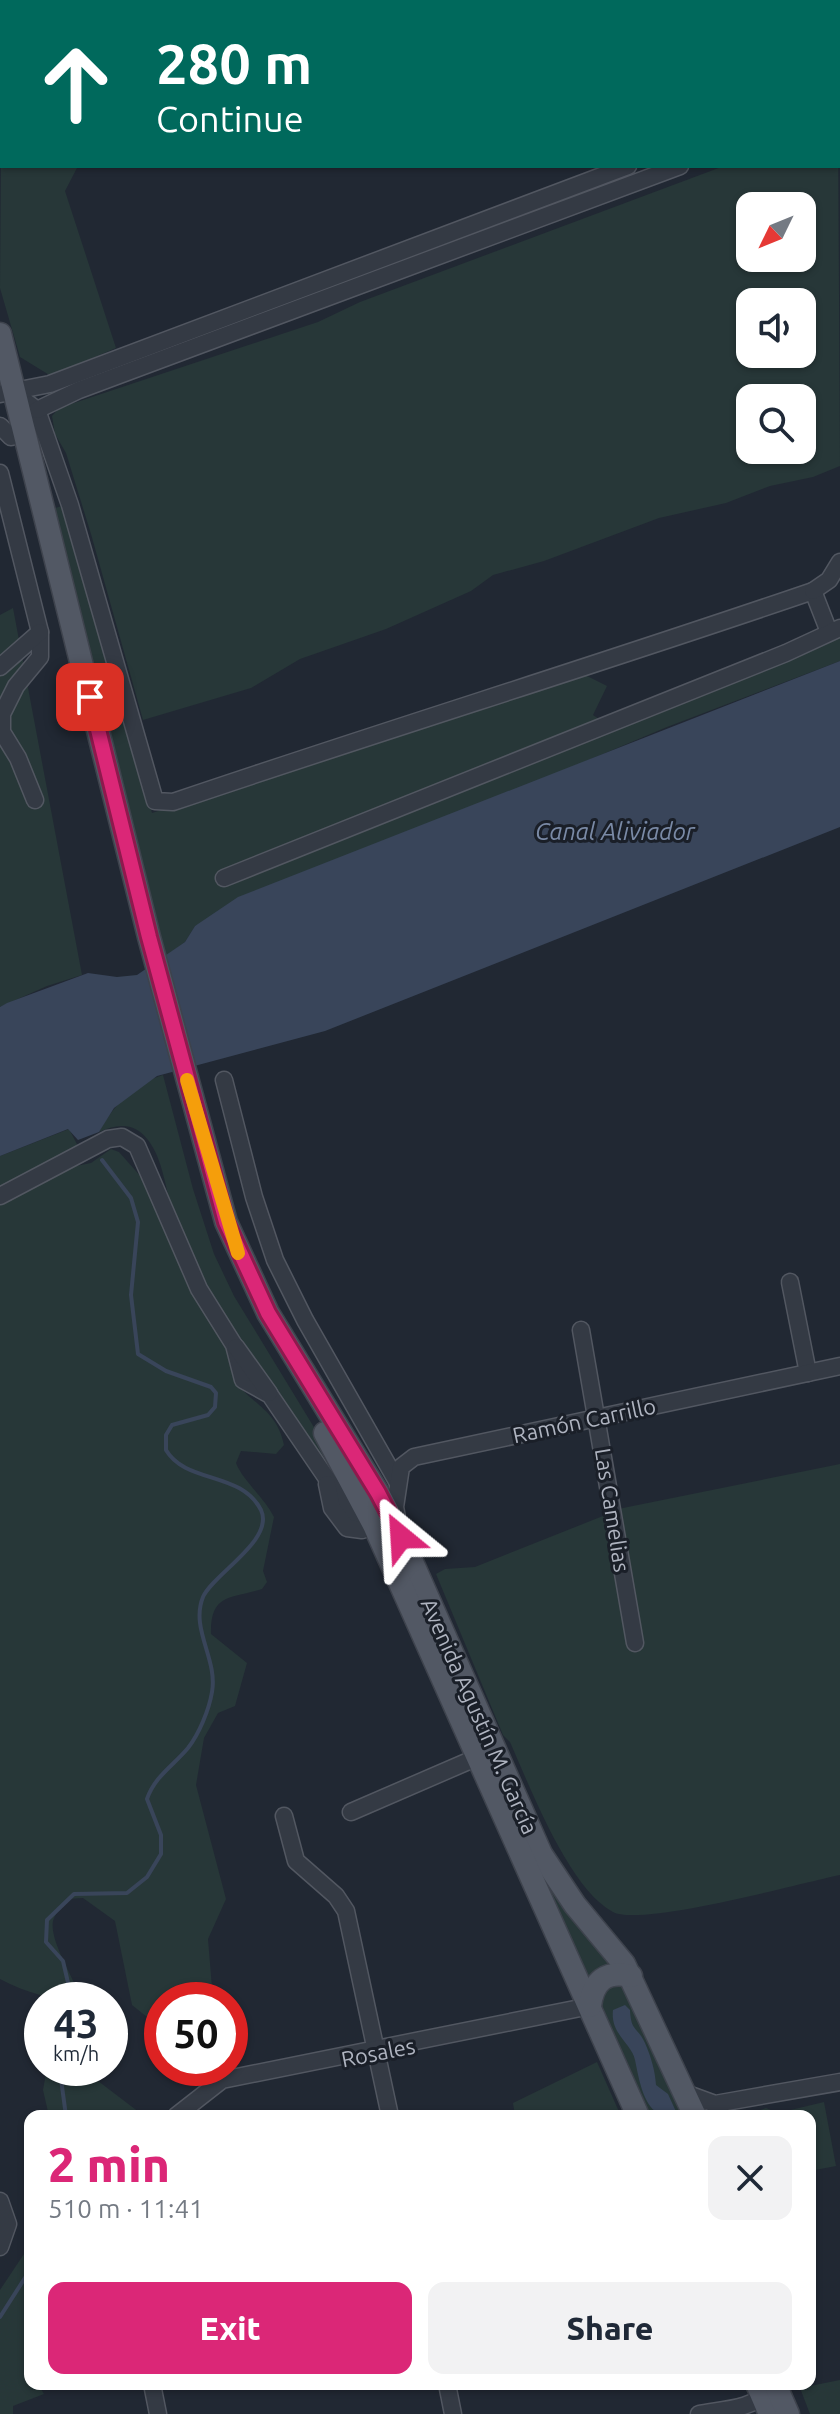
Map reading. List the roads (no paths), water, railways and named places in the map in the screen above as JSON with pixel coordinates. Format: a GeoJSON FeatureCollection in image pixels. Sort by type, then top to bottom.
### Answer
{"type":"FeatureCollection","features":[{"type":"Feature","properties":{"kind":"main road"},"geometry":{"type":"LineString","coordinates":[[0,334],[6,431],[182,1088]]}},
{"type":"Feature","properties":{"kind":"main road"},"geometry":{"type":"LineString","coordinates":[[4,392],[142,937]]}},
{"type":"Feature","properties":{"kind":"main road","name":"Avenida Agustín M. García"},"geometry":{"type":"LineString","coordinates":[[182,1088],[228,1266],[268,1340],[329,1439],[374,1525],[635,2110]]}},
{"type":"Feature","properties":{"kind":"main road","name":"Avenida Agustín M. García"},"geometry":{"type":"LineString","coordinates":[[182,1088],[226,1222],[247,1273],[401,1537],[541,1854],[631,1976],[692,2110]]}},
{"type":"Feature","properties":{"kind":"main road"},"geometry":{"type":"LineString","coordinates":[[590,2006],[595,1985],[602,1977],[614,1974],[631,1976]]}},
{"type":"Feature","properties":{"kind":"main road"},"geometry":{"type":"LineString","coordinates":[[767,2393],[788,2414]]}},
{"type":"Feature","properties":{"kind":"street"},"geometry":{"type":"LineString","coordinates":[[37,410],[55,399],[187,341],[431,249],[623,168]]}},
{"type":"Feature","properties":{"kind":"street"},"geometry":{"type":"LineString","coordinates":[[431,249],[674,168]]}},
{"type":"Feature","properties":{"kind":"street"},"geometry":{"type":"LineString","coordinates":[[4,392],[50,384],[187,341]]}},
{"type":"Feature","properties":{"kind":"street"},"geometry":{"type":"LineString","coordinates":[[4,392],[37,410],[70,505],[155,801],[173,802],[334,747],[555,679],[813,591],[829,580],[840,562]]}},
{"type":"Feature","properties":{"kind":"street"},"geometry":{"type":"LineString","coordinates":[[0,473],[40,632],[40,657],[16,686],[2,714],[2,732],[18,758],[35,800]]}},
{"type":"Feature","properties":{"kind":"street"},"geometry":{"type":"LineString","coordinates":[[224,878],[786,653],[835,630],[813,591]]}},
{"type":"Feature","properties":{"kind":"street"},"geometry":{"type":"LineString","coordinates":[[0,667],[40,632]]}},
{"type":"Feature","properties":{"kind":"street"},"geometry":{"type":"LineString","coordinates":[[224,1080],[254,1197],[275,1260],[305,1320],[398,1483],[395,1507],[401,1537]]}},
{"type":"Feature","properties":{"kind":"street"},"geometry":{"type":"LineString","coordinates":[[0,1196],[108,1139],[122,1137],[130,1141],[144,1157],[199,1289],[234,1345],[243,1380],[270,1395],[349,1511],[360,1520],[374,1525]]}},
{"type":"Feature","properties":{"kind":"street"},"geometry":{"type":"LineString","coordinates":[[790,1282],[808,1373]]}},
{"type":"Feature","properties":{"kind":"street","name":"Las Camelias"},"geometry":{"type":"LineString","coordinates":[[581,1330],[635,1643]]}},
{"type":"Feature","properties":{"kind":"street","name":"Ramón Carrillo"},"geometry":{"type":"LineString","coordinates":[[398,1483],[401,1467],[414,1457],[840,1366]]}},
{"type":"Feature","properties":{"kind":"street"},"geometry":{"type":"LineString","coordinates":[[351,1812],[478,1757]]}},
{"type":"Feature","properties":{"kind":"street"},"geometry":{"type":"LineString","coordinates":[[284,1816],[296,1861],[336,1896],[346,1911],[389,2110]]}},
{"type":"Feature","properties":{"kind":"street","name":"Rosales"},"geometry":{"type":"LineString","coordinates":[[184,2110],[222,2080],[377,2052],[590,2006]]}},
{"type":"Feature","properties":{"kind":"street"},"geometry":{"type":"LineString","coordinates":[[685,2093],[707,2103],[758,2098],[840,2082]]}},
{"type":"Feature","properties":{"kind":"street"},"geometry":{"type":"LineString","coordinates":[[739,2110],[758,2098]]}},
{"type":"Feature","properties":{"kind":"street"},"geometry":{"type":"LineString","coordinates":[[0,2201],[8,2231],[0,2247]]}},
{"type":"Feature","properties":{"kind":"street"},"geometry":{"type":"LineString","coordinates":[[153,2390],[158,2414]]}},
{"type":"Feature","properties":{"kind":"street"},"geometry":{"type":"LineString","coordinates":[[448,2390],[453,2414]]}},
{"type":"Feature","properties":{"kind":"street"},"geometry":{"type":"LineString","coordinates":[[699,2414],[767,2393]]}},
{"type":"Feature","properties":{"kind":"water","name":"Canal Aliviador"},"geometry":{"type":"Polygon","coordinates":[[[840,661],[840,827],[325,1031],[157,1076],[114,1108],[99,1132],[78,1140],[68,1129],[0,1156],[0,1007],[88,973],[117,977],[137,975],[185,942],[195,926],[238,897],[840,661]]]}},
{"type":"Feature","properties":{"kind":"water"},"geometry":{"type":"Polygon","coordinates":[[[625,2005],[630,2010],[633,2026],[647,2048],[656,2085],[668,2094],[675,2110],[654,2110],[647,2101],[633,2054],[615,2026],[613,2010],[625,2005]]]}},
{"type":"Feature","properties":{"kind":"waterway"},"geometry":{"type":"LineString","coordinates":[[68,1982],[63,1961],[46,1942],[47,1920],[74,1894],[127,1893],[147,1877],[161,1854],[161,1835],[147,1799],[160,1778],[192,1742],[203,1722],[212,1692],[211,1668],[200,1621],[203,1597],[251,1545],[263,1521],[261,1510],[241,1489],[186,1468],[166,1450],[166,1435],[172,1425],[208,1415],[215,1407],[216,1393],[211,1387],[166,1371],[138,1354],[131,1295],[138,1222],[131,1198],[102,1160]]}},
{"type":"Feature","properties":{"kind":"waterway"},"geometry":{"type":"LineString","coordinates":[[62,2086],[65,2110]]}},
{"type":"Feature","properties":{"kind":"waterway"},"geometry":{"type":"LineString","coordinates":[[0,2317],[24,2279]]}}]}
